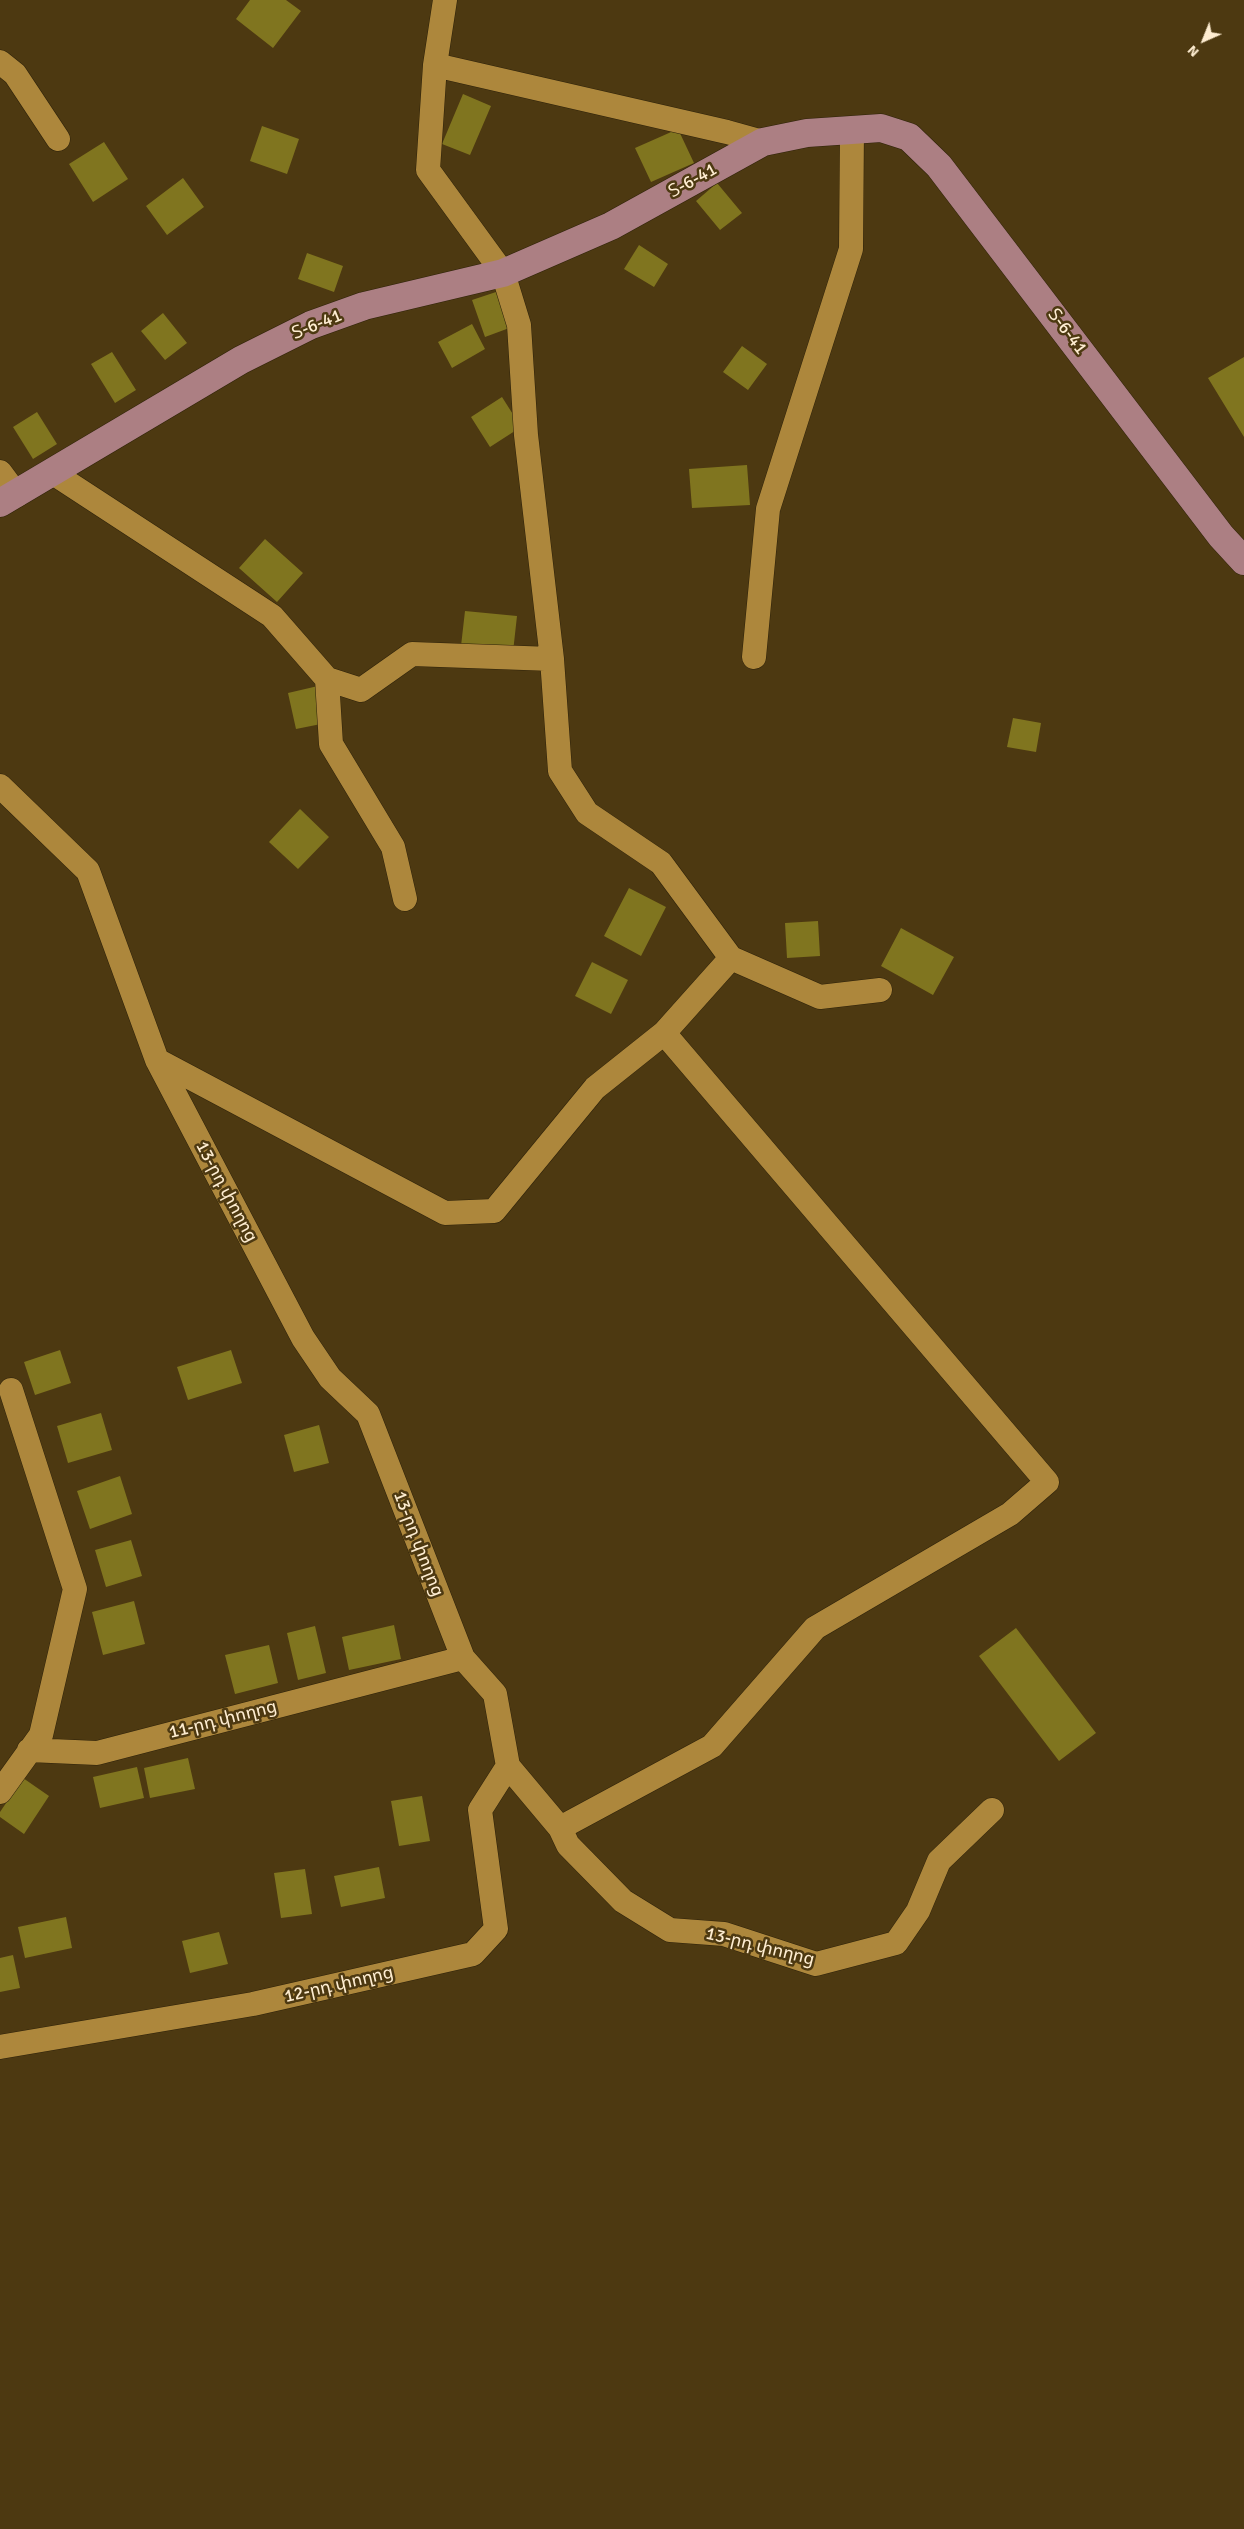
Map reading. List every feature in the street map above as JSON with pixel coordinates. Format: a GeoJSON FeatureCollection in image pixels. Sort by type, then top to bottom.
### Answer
{"type":"FeatureCollection","features":[{"type":"Feature","properties":{"kind":"main road","name":"Տ-6-41"},"geometry":{"type":"LineString","coordinates":[[8,499],[240,360],[311,325],[364,306],[503,273],[611,226],[763,142],[807,133],[881,128],[909,137],[939,166],[1222,536],[1244,560]]}},
{"type":"Feature","properties":{"kind":"street"},"geometry":{"type":"LineString","coordinates":[[445,0],[435,65],[428,170],[503,273],[519,325],[526,435],[552,659],[560,771],[587,813],[661,863],[731,958],[820,998],[880,990]]}},
{"type":"Feature","properties":{"kind":"street"},"geometry":{"type":"LineString","coordinates":[[0,62],[15,74],[58,139]]}},
{"type":"Feature","properties":{"kind":"street"},"geometry":{"type":"LineString","coordinates":[[435,65],[727,132],[763,142]]}},
{"type":"Feature","properties":{"kind":"street"},"geometry":{"type":"LineString","coordinates":[[754,657],[768,509],[851,249],[852,130]]}},
{"type":"Feature","properties":{"kind":"street"},"geometry":{"type":"LineString","coordinates":[[0,472],[8,499]]}},
{"type":"Feature","properties":{"kind":"street"},"geometry":{"type":"LineString","coordinates":[[53,473],[272,616],[327,679],[361,690],[412,654],[552,659]]}},
{"type":"Feature","properties":{"kind":"street"},"geometry":{"type":"LineString","coordinates":[[327,679],[332,744],[393,847],[405,899]]}},
{"type":"Feature","properties":{"kind":"street","name":"13-րդ փողոց"},"geometry":{"type":"LineString","coordinates":[[1,791],[88,871],[156,1060],[303,1338],[330,1378],[368,1414],[464,1658],[495,1694],[508,1766],[560,1828],[568,1845],[623,1901],[670,1930],[724,1934],[816,1964],[896,1943],[918,1911],[939,1860],[992,1810]]}},
{"type":"Feature","properties":{"kind":"street"},"geometry":{"type":"LineString","coordinates":[[156,1060],[445,1213],[494,1212],[595,1088],[664,1033],[731,958]]}},
{"type":"Feature","properties":{"kind":"street"},"geometry":{"type":"LineString","coordinates":[[560,1828],[712,1746],[815,1628],[1010,1514],[1047,1482],[664,1033]]}},
{"type":"Feature","properties":{"kind":"street"},"geometry":{"type":"LineString","coordinates":[[0,1792],[41,1734],[75,1588],[11,1390]]}},
{"type":"Feature","properties":{"kind":"street","name":"11-րդ փողոց"},"geometry":{"type":"LineString","coordinates":[[29,1750],[97,1753],[464,1658]]}},
{"type":"Feature","properties":{"kind":"street","name":"12-րդ փողոց"},"geometry":{"type":"LineString","coordinates":[[0,2047],[253,2004],[473,1954],[496,1930],[480,1810],[508,1766]]}},
{"type":"Feature","properties":{"kind":"building"},"geometry":{"type":"Polygon","coordinates":[[[250,0],[286,0],[301,11],[273,48],[236,19],[250,0]]]}},
{"type":"Feature","properties":{"kind":"building"},"geometry":{"type":"Polygon","coordinates":[[[463,94],[491,106],[470,155],[442,144],[463,94]]]}},
{"type":"Feature","properties":{"kind":"building"},"geometry":{"type":"Polygon","coordinates":[[[262,126],[299,139],[287,174],[250,161],[262,126]]]}},
{"type":"Feature","properties":{"kind":"building"},"geometry":{"type":"Polygon","coordinates":[[[678,129],[694,163],[651,182],[635,148],[678,129]]]}},
{"type":"Feature","properties":{"kind":"building"},"geometry":{"type":"Polygon","coordinates":[[[104,142],[128,179],[93,202],[69,164],[104,142]]]}},
{"type":"Feature","properties":{"kind":"building"},"geometry":{"type":"Polygon","coordinates":[[[183,178],[204,207],[167,235],[146,206],[183,178]]]}},
{"type":"Feature","properties":{"kind":"building"},"geometry":{"type":"Polygon","coordinates":[[[717,183],[742,213],[720,230],[696,201],[717,183]]]}},
{"type":"Feature","properties":{"kind":"building"},"geometry":{"type":"Polygon","coordinates":[[[639,245],[668,264],[654,287],[624,269],[639,245]]]}},
{"type":"Feature","properties":{"kind":"building"},"geometry":{"type":"Polygon","coordinates":[[[307,253],[343,266],[334,292],[298,279],[307,253]]]}},
{"type":"Feature","properties":{"kind":"building"},"geometry":{"type":"Polygon","coordinates":[[[499,291],[512,327],[485,337],[472,300],[499,291]]]}},
{"type":"Feature","properties":{"kind":"building"},"geometry":{"type":"Polygon","coordinates":[[[163,313],[187,343],[165,360],[141,331],[163,313]]]}},
{"type":"Feature","properties":{"kind":"building"},"geometry":{"type":"Polygon","coordinates":[[[472,324],[485,349],[452,368],[438,342],[472,324]]]}},
{"type":"Feature","properties":{"kind":"building"},"geometry":{"type":"Polygon","coordinates":[[[742,346],[767,364],[748,390],[723,372],[742,346]]]}},
{"type":"Feature","properties":{"kind":"building"},"geometry":{"type":"Polygon","coordinates":[[[112,352],[136,390],[115,403],[91,364],[112,352]]]}},
{"type":"Feature","properties":{"kind":"building"},"geometry":{"type":"Polygon","coordinates":[[[1244,357],[1244,437],[1208,378],[1244,357]]]}},
{"type":"Feature","properties":{"kind":"building"},"geometry":{"type":"Polygon","coordinates":[[[502,397],[521,427],[490,447],[471,417],[502,397]]]}},
{"type":"Feature","properties":{"kind":"building"},"geometry":{"type":"Polygon","coordinates":[[[37,412],[57,444],[33,459],[13,427],[37,412]]]}},
{"type":"Feature","properties":{"kind":"building"},"geometry":{"type":"Polygon","coordinates":[[[747,465],[750,505],[692,508],[689,469],[747,465]]]}},
{"type":"Feature","properties":{"kind":"building"},"geometry":{"type":"Polygon","coordinates":[[[265,539],[303,573],[277,602],[239,568],[265,539]]]}},
{"type":"Feature","properties":{"kind":"building"},"geometry":{"type":"Polygon","coordinates":[[[465,611],[517,616],[513,652],[461,646],[465,611]]]}},
{"type":"Feature","properties":{"kind":"building"},"geometry":{"type":"Polygon","coordinates":[[[318,686],[326,723],[296,729],[288,693],[318,686]]]}},
{"type":"Feature","properties":{"kind":"building"},"geometry":{"type":"Polygon","coordinates":[[[1013,718],[1041,723],[1036,752],[1007,747],[1013,718]]]}},
{"type":"Feature","properties":{"kind":"building"},"geometry":{"type":"Polygon","coordinates":[[[300,809],[329,837],[298,869],[269,842],[300,809]]]}},
{"type":"Feature","properties":{"kind":"building"},"geometry":{"type":"Polygon","coordinates":[[[629,888],[666,907],[641,956],[604,936],[629,888]]]}},
{"type":"Feature","properties":{"kind":"building"},"geometry":{"type":"Polygon","coordinates":[[[818,921],[820,956],[787,958],[785,923],[818,921]]]}},
{"type":"Feature","properties":{"kind":"building"},"geometry":{"type":"Polygon","coordinates":[[[901,928],[954,957],[933,995],[881,966],[901,928]]]}},
{"type":"Feature","properties":{"kind":"building"},"geometry":{"type":"Polygon","coordinates":[[[592,962],[628,980],[611,1014],[575,996],[592,962]]]}},
{"type":"Feature","properties":{"kind":"building"},"geometry":{"type":"Polygon","coordinates":[[[60,1350],[71,1383],[35,1395],[24,1362],[60,1350]]]}},
{"type":"Feature","properties":{"kind":"building"},"geometry":{"type":"Polygon","coordinates":[[[231,1350],[242,1383],[188,1400],[177,1367],[231,1350]]]}},
{"type":"Feature","properties":{"kind":"building"},"geometry":{"type":"Polygon","coordinates":[[[101,1413],[112,1450],[68,1463],[57,1426],[101,1413]]]}},
{"type":"Feature","properties":{"kind":"building"},"geometry":{"type":"Polygon","coordinates":[[[319,1425],[329,1463],[294,1472],[284,1435],[319,1425]]]}},
{"type":"Feature","properties":{"kind":"building"},"geometry":{"type":"Polygon","coordinates":[[[120,1476],[132,1514],[90,1529],[77,1491],[120,1476]]]}},
{"type":"Feature","properties":{"kind":"building"},"geometry":{"type":"Polygon","coordinates":[[[131,1540],[142,1576],[106,1587],[95,1550],[131,1540]]]}},
{"type":"Feature","properties":{"kind":"building"},"geometry":{"type":"Polygon","coordinates":[[[134,1601],[145,1644],[103,1655],[92,1612],[134,1601]]]}},
{"type":"Feature","properties":{"kind":"building"},"geometry":{"type":"Polygon","coordinates":[[[394,1625],[401,1659],[349,1670],[342,1637],[394,1625]]]}},
{"type":"Feature","properties":{"kind":"building"},"geometry":{"type":"Polygon","coordinates":[[[315,1626],[326,1673],[298,1680],[287,1633],[315,1626]]]}},
{"type":"Feature","properties":{"kind":"building"},"geometry":{"type":"Polygon","coordinates":[[[1016,1628],[1096,1733],[1059,1761],[979,1656],[1016,1628]]]}},
{"type":"Feature","properties":{"kind":"building"},"geometry":{"type":"Polygon","coordinates":[[[269,1645],[278,1683],[235,1694],[225,1655],[269,1645]]]}},
{"type":"Feature","properties":{"kind":"building"},"geometry":{"type":"Polygon","coordinates":[[[188,1758],[195,1789],[150,1798],[144,1768],[188,1758]]]}},
{"type":"Feature","properties":{"kind":"building"},"geometry":{"type":"Polygon","coordinates":[[[137,1767],[144,1798],[100,1808],[93,1777],[137,1767]]]}},
{"type":"Feature","properties":{"kind":"building"},"geometry":{"type":"Polygon","coordinates":[[[23,1778],[49,1796],[24,1834],[0,1817],[0,1812],[23,1778]]]}},
{"type":"Feature","properties":{"kind":"building"},"geometry":{"type":"Polygon","coordinates":[[[422,1796],[430,1841],[399,1846],[391,1801],[422,1796]]]}},
{"type":"Feature","properties":{"kind":"building"},"geometry":{"type":"Polygon","coordinates":[[[379,1867],[385,1898],[341,1907],[334,1876],[379,1867]]]}},
{"type":"Feature","properties":{"kind":"building"},"geometry":{"type":"Polygon","coordinates":[[[305,1869],[312,1914],[281,1918],[274,1873],[305,1869]]]}},
{"type":"Feature","properties":{"kind":"building"},"geometry":{"type":"Polygon","coordinates":[[[66,1917],[72,1948],[25,1958],[18,1927],[66,1917]]]}},
{"type":"Feature","properties":{"kind":"building"},"geometry":{"type":"Polygon","coordinates":[[[219,1932],[228,1964],[190,1973],[182,1941],[219,1932]]]}},
{"type":"Feature","properties":{"kind":"building"},"geometry":{"type":"Polygon","coordinates":[[[13,1955],[20,1988],[0,1992],[0,1958],[13,1955]]]}}]}
